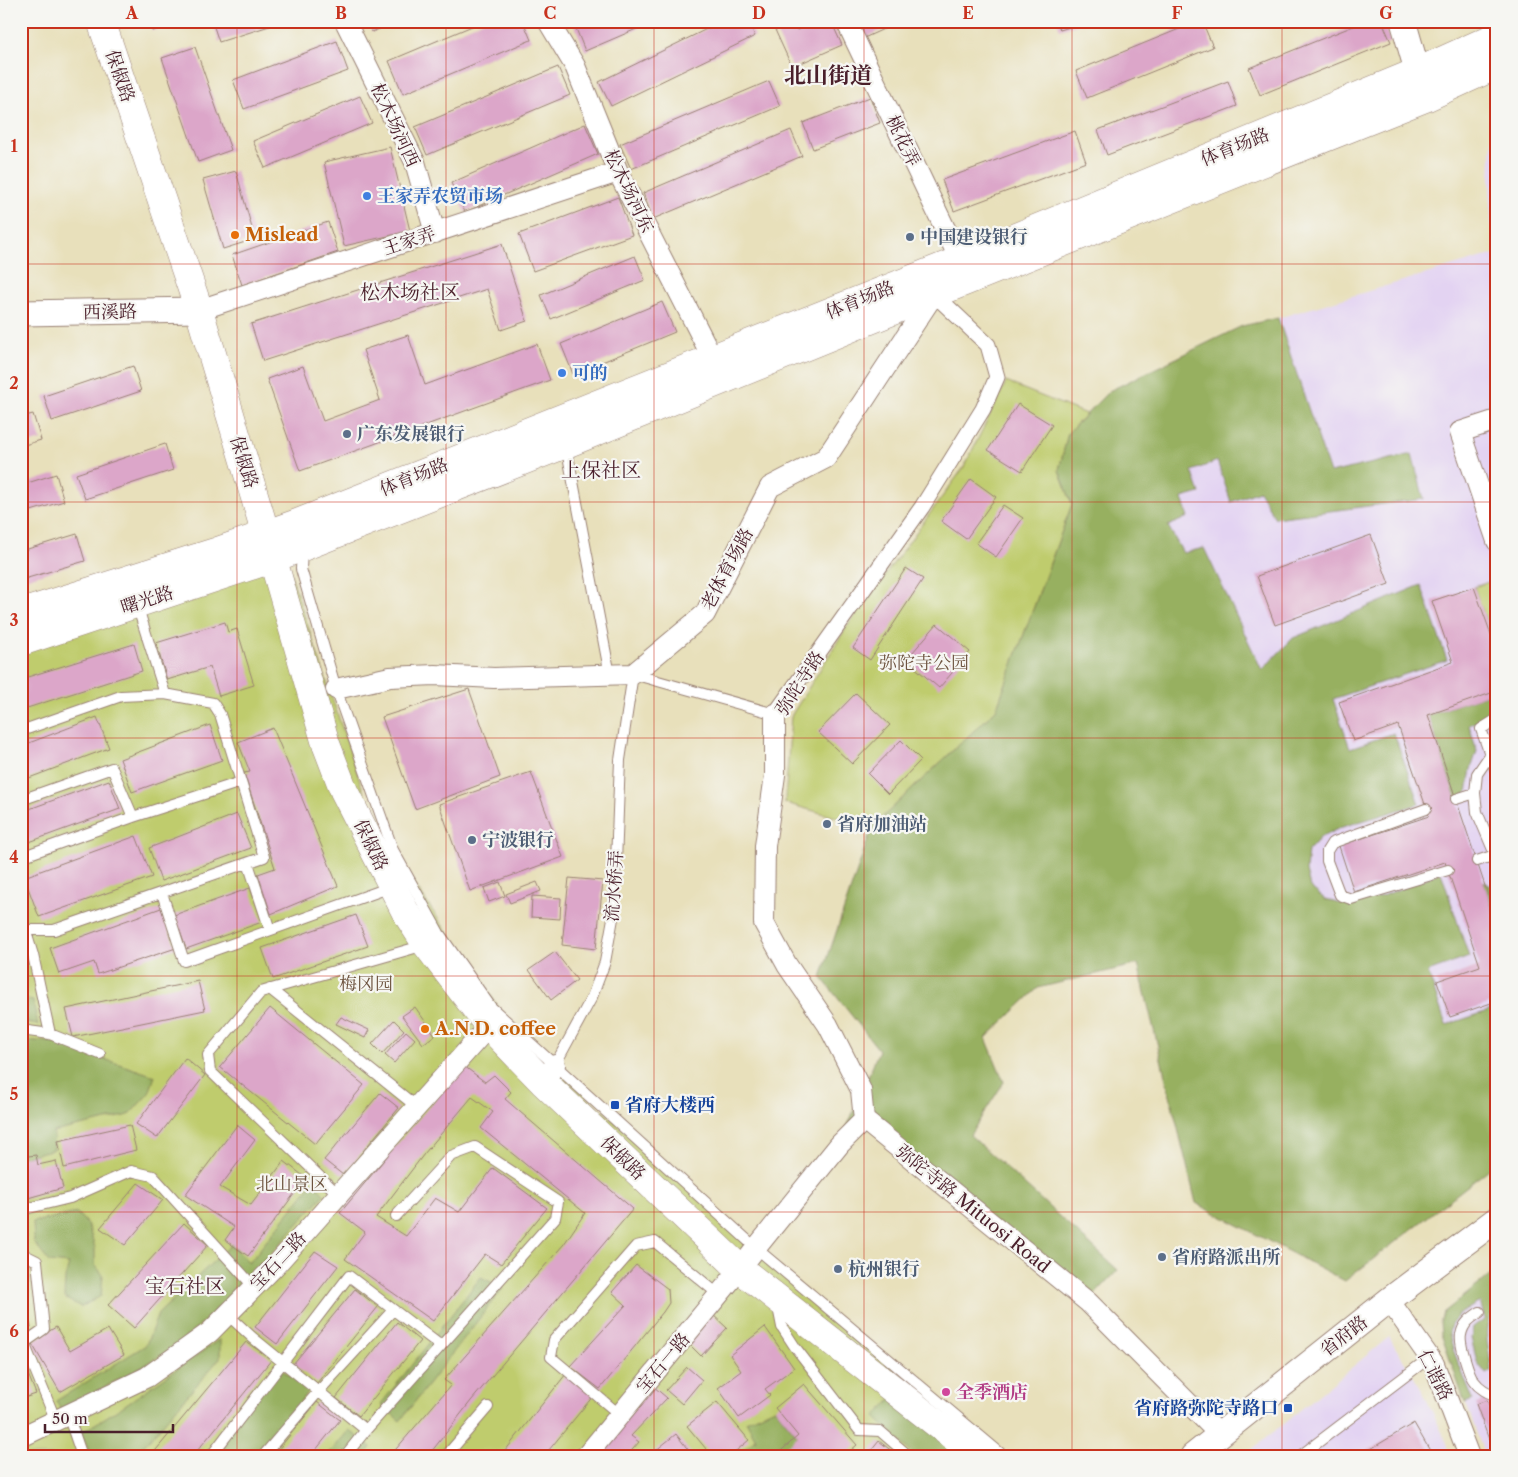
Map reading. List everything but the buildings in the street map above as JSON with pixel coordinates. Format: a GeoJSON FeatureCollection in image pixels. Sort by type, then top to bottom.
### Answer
{"type":"FeatureCollection","features":[{"type":"Feature","properties":{"kind":"main road","name":"保俶路"},"geometry":{"type":"LineString","coordinates":[[101,21],[199,310],[326,744],[344,791],[386,877],[405,911],[426,944],[489,1026],[549,1074],[740,1269],[978,1456]]}},
{"type":"Feature","properties":{"kind":"main road","name":"体育场路"},"geometry":{"type":"LineString","coordinates":[[269,547],[304,521],[960,260],[1417,72],[1497,36]]}},
{"type":"Feature","properties":{"kind":"main road","name":"体育场路"},"geometry":{"type":"LineString","coordinates":[[218,551],[269,547],[302,547],[566,444],[934,294],[1425,98],[1497,65]]}},
{"type":"Feature","properties":{"kind":"main road","name":"曙光路"},"geometry":{"type":"LineString","coordinates":[[21,642],[136,604],[269,547]]}},
{"type":"Feature","properties":{"kind":"main road","name":"曙光路"},"geometry":{"type":"LineString","coordinates":[[21,613],[218,551]]}},
{"type":"Feature","properties":{"kind":"street","name":"松木场河西"},"geometry":{"type":"LineString","coordinates":[[345,21],[415,162],[435,233]]}},
{"type":"Feature","properties":{"kind":"street","name":"松木场河东"},"geometry":{"type":"LineString","coordinates":[[548,21],[575,66],[618,172],[713,359]]}},
{"type":"Feature","properties":{"kind":"street","name":"桃花弄"},"geometry":{"type":"LineString","coordinates":[[846,21],[960,260]]}},
{"type":"Feature","properties":{"kind":"street"},"geometry":{"type":"LineString","coordinates":[[1403,21],[1425,98]]}},
{"type":"Feature","properties":{"kind":"street","name":"王家弄"},"geometry":{"type":"LineString","coordinates":[[199,310],[618,172]]}},
{"type":"Feature","properties":{"kind":"street","name":"老体育场路"},"geometry":{"type":"LineString","coordinates":[[633,674],[705,614],[770,487],[826,458],[934,294]]}},
{"type":"Feature","properties":{"kind":"street","name":"弥陀寺路"},"geometry":{"type":"LineString","coordinates":[[864,1120],[861,1090],[828,1025],[787,965],[764,923],[765,846],[776,775],[776,714],[922,508],[983,409],[997,377],[988,345],[934,294]]}},
{"type":"Feature","properties":{"kind":"street","name":"西溪路"},"geometry":{"type":"LineString","coordinates":[[21,313],[199,310]]}},
{"type":"Feature","properties":{"kind":"street"},"geometry":{"type":"LineString","coordinates":[[1497,420],[1460,432],[1497,541]]}},
{"type":"Feature","properties":{"kind":"street"},"geometry":{"type":"LineString","coordinates":[[336,689],[390,677],[435,675],[494,678],[633,674]]}},
{"type":"Feature","properties":{"kind":"street","name":"宝石二路"},"geometry":{"type":"LineString","coordinates":[[21,1437],[147,1378],[210,1332],[275,1266],[489,1026]]}},
{"type":"Feature","properties":{"kind":"street"},"geometry":{"type":"LineString","coordinates":[[740,1269],[840,1144],[864,1120]]}},
{"type":"Feature","properties":{"kind":"street","name":"弥陀寺路 Mituosi Road"},"geometry":{"type":"LineString","coordinates":[[864,1120],[1088,1302],[1219,1434]]}},
{"type":"Feature","properties":{"kind":"street","name":"省府路"},"geometry":{"type":"LineString","coordinates":[[1192,1456],[1389,1300],[1497,1219]]}},
{"type":"Feature","properties":{"kind":"street","name":"宝石一路"},"geometry":{"type":"LineString","coordinates":[[586,1456],[740,1269]]}},
{"type":"Feature","properties":{"kind":"street","name":"仁谐路"},"geometry":{"type":"LineString","coordinates":[[1389,1300],[1434,1364],[1469,1456]]}},
{"type":"Feature","properties":{"kind":"lane"},"geometry":{"type":"LineString","coordinates":[[566,444],[610,675]]}},
{"type":"Feature","properties":{"kind":"lane"},"geometry":{"type":"LineString","coordinates":[[302,547],[301,570],[336,689],[393,850],[439,933],[491,1007],[549,1074],[1004,1456]]}},
{"type":"Feature","properties":{"kind":"lane"},"geometry":{"type":"LineString","coordinates":[[136,604],[165,694]]}},
{"type":"Feature","properties":{"kind":"lane"},"geometry":{"type":"LineString","coordinates":[[633,674],[776,714]]}},
{"type":"Feature","properties":{"kind":"lane","name":"流水桥弄"},"geometry":{"type":"LineString","coordinates":[[549,1074],[592,997],[605,962],[614,913],[620,760],[633,674]]}},
{"type":"Feature","properties":{"kind":"lane"},"geometry":{"type":"LineString","coordinates":[[21,731],[121,696],[165,694],[213,703],[220,714],[264,857],[54,930],[25,930]]}},
{"type":"Feature","properties":{"kind":"lane"},"geometry":{"type":"LineString","coordinates":[[1497,719],[1482,729],[1497,774]]}},
{"type":"Feature","properties":{"kind":"lane"},"geometry":{"type":"LineString","coordinates":[[1476,861],[1496,857],[1477,812],[1475,793],[1477,774],[1490,755]]}},
{"type":"Feature","properties":{"kind":"lane"},"geometry":{"type":"LineString","coordinates":[[21,800],[112,768],[133,817]]}},
{"type":"Feature","properties":{"kind":"lane"},"geometry":{"type":"LineString","coordinates":[[21,857],[133,817],[241,782]]}},
{"type":"Feature","properties":{"kind":"lane"},"geometry":{"type":"LineString","coordinates":[[1456,799],[1475,793]]}},
{"type":"Feature","properties":{"kind":"lane"},"geometry":{"type":"LineString","coordinates":[[1426,809],[1332,843],[1327,851],[1327,861],[1340,895],[1351,899],[1448,870]]}},
{"type":"Feature","properties":{"kind":"lane"},"geometry":{"type":"LineString","coordinates":[[162,893],[184,961],[270,930],[386,877],[383,820]]}},
{"type":"Feature","properties":{"kind":"lane"},"geometry":{"type":"LineString","coordinates":[[248,863],[270,930]]}},
{"type":"Feature","properties":{"kind":"lane"},"geometry":{"type":"LineString","coordinates":[[21,916],[33,955],[50,1034]]}},
{"type":"Feature","properties":{"kind":"lane"},"geometry":{"type":"LineString","coordinates":[[339,1195],[210,1071],[208,1055],[261,992],[426,944]]}},
{"type":"Feature","properties":{"kind":"lane"},"geometry":{"type":"LineString","coordinates":[[270,989],[417,1107]]}},
{"type":"Feature","properties":{"kind":"lane"},"geometry":{"type":"LineString","coordinates":[[21,1030],[50,1034],[100,1054]]}},
{"type":"Feature","properties":{"kind":"lane"},"geometry":{"type":"LineString","coordinates":[[345,1456],[555,1218],[558,1202],[475,1147],[451,1156],[396,1216]]}},
{"type":"Feature","properties":{"kind":"lane"},"geometry":{"type":"LineString","coordinates":[[21,1210],[70,1198],[131,1171],[154,1176],[254,1288]]}},
{"type":"Feature","properties":{"kind":"lane"},"geometry":{"type":"LineString","coordinates":[[620,1415],[551,1357],[554,1340],[636,1246],[655,1242],[719,1295]]}},
{"type":"Feature","properties":{"kind":"lane"},"geometry":{"type":"LineString","coordinates":[[21,1253],[37,1261],[44,1329],[23,1344],[82,1456]]}},
{"type":"Feature","properties":{"kind":"lane"},"geometry":{"type":"LineString","coordinates":[[211,1456],[349,1276],[441,1346]]}},
{"type":"Feature","properties":{"kind":"lane"},"geometry":{"type":"LineString","coordinates":[[777,1298],[782,1326],[795,1347],[859,1430],[880,1431],[909,1456]]}},
{"type":"Feature","properties":{"kind":"lane"},"geometry":{"type":"LineString","coordinates":[[263,1456],[393,1310]]}},
{"type":"Feature","properties":{"kind":"lane"},"geometry":{"type":"LineString","coordinates":[[1480,1312],[1467,1321],[1463,1328],[1461,1344],[1473,1380],[1482,1389],[1497,1395]]}},
{"type":"Feature","properties":{"kind":"lane"},"geometry":{"type":"LineString","coordinates":[[227,1314],[318,1392],[366,1430]]}},
{"type":"Feature","properties":{"kind":"lane"},"geometry":{"type":"LineString","coordinates":[[1497,1332],[1495,1347],[1497,1361]]}},
{"type":"Feature","properties":{"kind":"lane"},"geometry":{"type":"LineString","coordinates":[[1300,1456],[1429,1358]]}},
{"type":"Feature","properties":{"kind":"lane"},"geometry":{"type":"LineString","coordinates":[[446,1456],[488,1407]]}},
{"type":"Feature","properties":{"kind":"shaded area"},"geometry":{"type":"Polygon","coordinates":[[[1497,115],[1497,251],[1491,224],[1490,179],[1493,117],[1497,115]]]}},
{"type":"Feature","properties":{"kind":"shaded area"},"geometry":{"type":"Polygon","coordinates":[[[1497,253],[1497,1008],[1446,1025],[1428,971],[1469,957],[1441,872],[1385,895],[1350,906],[1326,900],[1310,887],[1306,871],[1308,851],[1321,837],[1342,827],[1350,748],[1333,699],[1447,660],[1293,638],[1262,671],[1204,548],[1183,553],[1167,526],[1188,517],[1182,498],[1191,471],[1218,461],[1231,502],[1259,491],[1412,454],[1330,473],[1278,318],[1497,253]]]}},
{"type":"Feature","properties":{"kind":"shaded area"},"geometry":{"type":"Polygon","coordinates":[[[1497,1270],[1497,1456],[1485,1456],[1441,1334],[1440,1323],[1443,1313],[1497,1270]]]}},
{"type":"Feature","properties":{"kind":"shaded area"},"geometry":{"type":"Polygon","coordinates":[[[1389,1337],[1423,1392],[1447,1443],[1447,1456],[1244,1456],[1389,1337]]]}},
{"type":"Feature","properties":{"kind":"green space"},"geometry":{"type":"Polygon","coordinates":[[[1278,318],[1330,473],[1412,454],[1424,499],[1275,518],[1259,491],[1231,502],[1217,461],[1192,471],[1200,493],[1182,498],[1188,517],[1168,526],[1183,553],[1204,548],[1262,670],[1293,638],[1421,585],[1447,660],[1333,699],[1350,748],[1394,733],[1419,804],[1342,827],[1321,837],[1308,851],[1306,871],[1310,887],[1326,900],[1350,906],[1385,895],[1441,872],[1469,957],[1428,972],[1446,1025],[1497,1008],[1497,1163],[1345,1281],[1196,1203],[1138,964],[1038,988],[986,1038],[1004,1082],[970,1135],[1118,1270],[1088,1302],[864,1120],[840,1144],[879,1050],[821,977],[872,827],[996,710],[1072,504],[1059,470],[1068,433],[1109,391],[1242,326],[1278,318]]]}},
{"type":"Feature","properties":{"kind":"green space","name":"弥陀寺公园"},"geometry":{"type":"Polygon","coordinates":[[[1006,382],[1086,414],[1068,433],[1059,470],[1072,504],[996,710],[872,827],[785,803],[791,716],[846,628],[964,467],[1006,382]]]}},
{"type":"Feature","properties":{"kind":"green space","name":"北山景区"},"geometry":{"type":"Polygon","coordinates":[[[281,545],[369,808],[400,863],[510,1024],[588,1098],[993,1456],[21,1456],[21,620],[281,545]]]}},
{"type":"Feature","properties":{"kind":"green space"},"geometry":{"type":"Polygon","coordinates":[[[1497,579],[1497,651],[1474,587],[1497,579]]]}},
{"type":"Feature","properties":{"kind":"green space"},"geometry":{"type":"Polygon","coordinates":[[[1497,691],[1497,713],[1469,725],[1477,751],[1471,769],[1467,793],[1456,799],[1428,715],[1497,691]]]}},
{"type":"Feature","properties":{"kind":"green space"},"geometry":{"type":"Polygon","coordinates":[[[1483,881],[1497,890],[1497,922],[1483,881]]]}},
{"type":"Feature","properties":{"kind":"green space"},"geometry":{"type":"Polygon","coordinates":[[[21,999],[33,1001],[38,1025],[21,1022],[21,999]]]}},
{"type":"Feature","properties":{"kind":"green space"},"geometry":{"type":"Polygon","coordinates":[[[21,1040],[53,1042],[155,1076],[149,1093],[129,1115],[53,1132],[54,1149],[21,1158],[21,1040]]]}},
{"type":"Feature","properties":{"kind":"green space"},"geometry":{"type":"Polygon","coordinates":[[[314,1181],[324,1195],[238,1290],[177,1346],[135,1371],[61,1410],[56,1401],[146,1345],[158,1314],[232,1244],[249,1263],[314,1181]]]}},
{"type":"Feature","properties":{"kind":"green space"},"geometry":{"type":"Polygon","coordinates":[[[77,1213],[88,1225],[95,1248],[95,1265],[103,1275],[101,1296],[81,1307],[64,1298],[65,1278],[69,1264],[49,1262],[34,1243],[33,1222],[77,1213]]]}},
{"type":"Feature","properties":{"kind":"green space"},"geometry":{"type":"Polygon","coordinates":[[[1497,1270],[1497,1305],[1491,1314],[1487,1330],[1491,1371],[1486,1374],[1477,1362],[1471,1338],[1473,1328],[1485,1319],[1480,1302],[1457,1315],[1451,1324],[1449,1334],[1453,1349],[1473,1400],[1465,1403],[1441,1334],[1440,1323],[1443,1313],[1497,1270]]]}},
{"type":"Feature","properties":{"kind":"green space"},"geometry":{"type":"Polygon","coordinates":[[[481,1277],[503,1288],[400,1421],[381,1404],[481,1277]]]}},
{"type":"Feature","properties":{"kind":"green space"},"geometry":{"type":"Polygon","coordinates":[[[220,1339],[220,1358],[135,1456],[91,1456],[81,1433],[220,1339]]]}},
{"type":"Feature","properties":{"kind":"green space"},"geometry":{"type":"Polygon","coordinates":[[[278,1368],[311,1388],[257,1456],[205,1456],[278,1368]]]}},
{"type":"Feature","properties":{"kind":"green space"},"geometry":{"type":"Polygon","coordinates":[[[892,1398],[962,1456],[915,1456],[875,1417],[892,1398]]]}},
{"type":"Feature","properties":{"kind":"green space"},"geometry":{"type":"Polygon","coordinates":[[[775,1408],[813,1456],[736,1456],[756,1439],[746,1421],[775,1408]]]}},
{"type":"Feature","properties":{"kind":"green space"},"geometry":{"type":"Polygon","coordinates":[[[349,1430],[371,1447],[364,1456],[327,1456],[349,1430]]]}},
{"type":"Feature","properties":{"kind":"place","name":"王家弄农贸市场"},"geometry":{"type":"Point","coordinates":[367,196]}},
{"type":"Feature","properties":{"kind":"place","name":"Mislead"},"geometry":{"type":"Point","coordinates":[235,235]}},
{"type":"Feature","properties":{"kind":"place","name":"中国建设银行"},"geometry":{"type":"Point","coordinates":[910,237]}},
{"type":"Feature","properties":{"kind":"place","name":"可的"},"geometry":{"type":"Point","coordinates":[562,373]}},
{"type":"Feature","properties":{"kind":"place","name":"广东发展银行"},"geometry":{"type":"Point","coordinates":[347,434]}},
{"type":"Feature","properties":{"kind":"place","name":"省府加油站"},"geometry":{"type":"Point","coordinates":[827,824]}},
{"type":"Feature","properties":{"kind":"place","name":"宁波银行"},"geometry":{"type":"Point","coordinates":[472,840]}},
{"type":"Feature","properties":{"kind":"place","name":"A.N.D. coffee"},"geometry":{"type":"Point","coordinates":[425,1029]}},
{"type":"Feature","properties":{"kind":"place","name":"省府大楼西"},"geometry":{"type":"Point","coordinates":[615,1105]}},
{"type":"Feature","properties":{"kind":"place","name":"省府路派出所"},"geometry":{"type":"Point","coordinates":[1162,1257]}},
{"type":"Feature","properties":{"kind":"place","name":"杭州银行"},"geometry":{"type":"Point","coordinates":[838,1269]}},
{"type":"Feature","properties":{"kind":"place","name":"全季酒店"},"geometry":{"type":"Point","coordinates":[946,1392]}},
{"type":"Feature","properties":{"kind":"place","name":"省府路弥陀寺路口"},"geometry":{"type":"Point","coordinates":[1288,1408]}},
{"type":"Feature","properties":{"kind":"district","name":"北山街道"},"geometry":{"type":"Point","coordinates":[828,75]}},
{"type":"Feature","properties":{"kind":"district","name":"松木场社区"},"geometry":{"type":"Point","coordinates":[410,292]}},
{"type":"Feature","properties":{"kind":"district","name":"上保社区"},"geometry":{"type":"Point","coordinates":[601,470]}},
{"type":"Feature","properties":{"kind":"district","name":"宝石社区"},"geometry":{"type":"Point","coordinates":[185,1286]}},
{"type":"Feature","properties":{"kind":"park label","name":"梅冈园"},"geometry":{"type":"Point","coordinates":[366,984]}}]}
